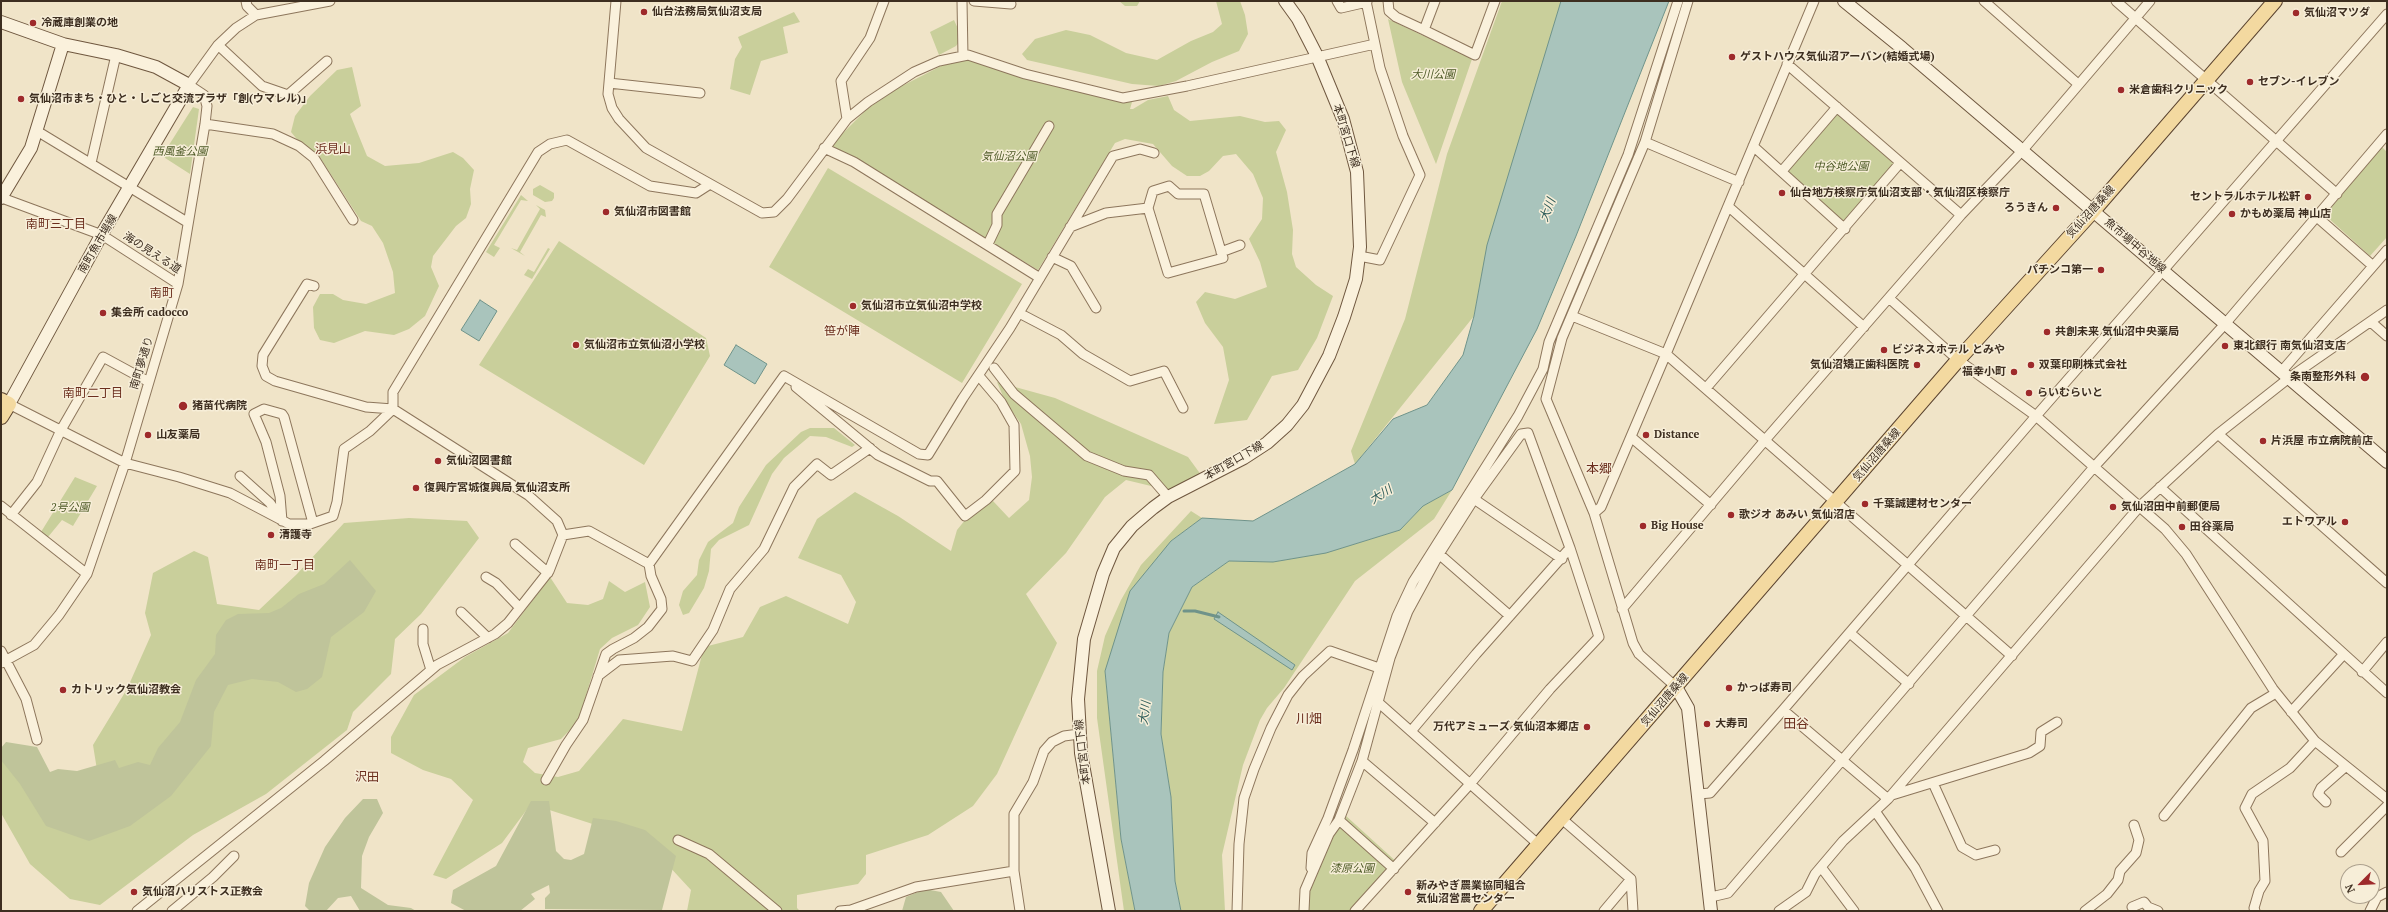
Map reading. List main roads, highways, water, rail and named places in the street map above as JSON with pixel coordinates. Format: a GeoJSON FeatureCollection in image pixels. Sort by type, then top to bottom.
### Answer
{"type":"FeatureCollection","features":[{"type":"Feature","properties":{"kind":"main road","name":"気仙沼唐桑線"},"geometry":{"type":"LineString","coordinates":[[1482,911],[1958,360],[2094,210],[2275,1]]}},
{"type":"Feature","properties":{"kind":"main road"},"geometry":{"type":"LineString","coordinates":[[1,417],[5,402]]}},
{"type":"Feature","properties":{"kind":"water","name":"大川"},"geometry":{"type":"Polygon","coordinates":[[[1561,1],[1669,1],[1576,236],[1537,329],[1452,490],[1423,506],[1400,530],[1326,553],[1273,562],[1229,561],[1192,587],[1169,633],[1163,672],[1161,734],[1171,797],[1175,881],[1181,911],[1135,911],[1121,839],[1105,671],[1130,591],[1171,541],[1202,518],[1253,521],[1355,464],[1393,419],[1427,405],[1463,355],[1474,316],[1487,245],[1561,1]]]}},
{"type":"Feature","properties":{"kind":"water"},"geometry":{"type":"Polygon","coordinates":[[[480,300],[497,311],[479,341],[461,330],[480,300]]]}},
{"type":"Feature","properties":{"kind":"water"},"geometry":{"type":"Polygon","coordinates":[[[736,345],[767,364],[755,384],[724,365],[736,345]]]}},
{"type":"Feature","properties":{"kind":"water"},"geometry":{"type":"Polygon","coordinates":[[[1218,612],[1295,665],[1292,670],[1214,619],[1218,612]]]}},
{"type":"Feature","properties":{"kind":"waterway"},"geometry":{"type":"LineString","coordinates":[[1184,611],[1195,611],[1219,617]]}},
{"type":"Feature","properties":{"kind":"place","name":"仙台法務局気仙沼支局"},"geometry":{"type":"Point","coordinates":[644,12]}},
{"type":"Feature","properties":{"kind":"place","name":"気仙沼マツダ"},"geometry":{"type":"Point","coordinates":[2296,13]}},
{"type":"Feature","properties":{"kind":"place","name":"冷蔵庫創業の地"},"geometry":{"type":"Point","coordinates":[33,23]}},
{"type":"Feature","properties":{"kind":"place","name":"ゲストハウス気仙沼アーバン(結婚式場)"},"geometry":{"type":"Point","coordinates":[1732,57]}},
{"type":"Feature","properties":{"kind":"place","name":"セブン-イレブン"},"geometry":{"type":"Point","coordinates":[2250,82]}},
{"type":"Feature","properties":{"kind":"place","name":"米倉歯科クリニック"},"geometry":{"type":"Point","coordinates":[2121,90]}},
{"type":"Feature","properties":{"kind":"place","name":"気仙沼市まち・ひと・しごと交流プラザ「創(ウマレル)」"},"geometry":{"type":"Point","coordinates":[21,99]}},
{"type":"Feature","properties":{"kind":"place","name":"仙台地方検察庁気仙沼支部・気仙沼区検察庁"},"geometry":{"type":"Point","coordinates":[1782,193]}},
{"type":"Feature","properties":{"kind":"place","name":"セントラルホテル松軒"},"geometry":{"type":"Point","coordinates":[2308,197]}},
{"type":"Feature","properties":{"kind":"place","name":"ろうきん"},"geometry":{"type":"Point","coordinates":[2056,208]}},
{"type":"Feature","properties":{"kind":"place","name":"気仙沼市図書館"},"geometry":{"type":"Point","coordinates":[606,212]}},
{"type":"Feature","properties":{"kind":"place","name":"かもめ薬局 神山店"},"geometry":{"type":"Point","coordinates":[2232,214]}},
{"type":"Feature","properties":{"kind":"place","name":"パチンコ第一"},"geometry":{"type":"Point","coordinates":[2101,270]}},
{"type":"Feature","properties":{"kind":"place","name":"気仙沼市立気仙沼中学校"},"geometry":{"type":"Point","coordinates":[853,306]}},
{"type":"Feature","properties":{"kind":"place","name":"集会所 cadocco"},"geometry":{"type":"Point","coordinates":[103,313]}},
{"type":"Feature","properties":{"kind":"place","name":"共創未来 気仙沼中央薬局"},"geometry":{"type":"Point","coordinates":[2047,332]}},
{"type":"Feature","properties":{"kind":"place","name":"気仙沼市立気仙沼小学校"},"geometry":{"type":"Point","coordinates":[576,345]}},
{"type":"Feature","properties":{"kind":"place","name":"東北銀行 南気仙沼支店"},"geometry":{"type":"Point","coordinates":[2225,346]}},
{"type":"Feature","properties":{"kind":"place","name":"ビジネスホテル とみや"},"geometry":{"type":"Point","coordinates":[1884,350]}},
{"type":"Feature","properties":{"kind":"place","name":"気仙沼矯正歯科医院"},"geometry":{"type":"Point","coordinates":[1917,365]}},
{"type":"Feature","properties":{"kind":"place","name":"双葉印刷株式会社"},"geometry":{"type":"Point","coordinates":[2031,365]}},
{"type":"Feature","properties":{"kind":"place","name":"福幸小町"},"geometry":{"type":"Point","coordinates":[2014,372]}},
{"type":"Feature","properties":{"kind":"place","name":"条南整形外科"},"geometry":{"type":"Point","coordinates":[2365,377]}},
{"type":"Feature","properties":{"kind":"place","name":"らいむらいと"},"geometry":{"type":"Point","coordinates":[2029,393]}},
{"type":"Feature","properties":{"kind":"place","name":"猪苗代病院"},"geometry":{"type":"Point","coordinates":[183,406]}},
{"type":"Feature","properties":{"kind":"place","name":"山友薬局"},"geometry":{"type":"Point","coordinates":[148,435]}},
{"type":"Feature","properties":{"kind":"place","name":"Distance"},"geometry":{"type":"Point","coordinates":[1646,435]}},
{"type":"Feature","properties":{"kind":"place","name":"片浜屋 市立病院前店"},"geometry":{"type":"Point","coordinates":[2263,441]}},
{"type":"Feature","properties":{"kind":"place","name":"気仙沼図書館"},"geometry":{"type":"Point","coordinates":[438,461]}},
{"type":"Feature","properties":{"kind":"place","name":"復興庁宮城復興局 気仙沼支所"},"geometry":{"type":"Point","coordinates":[416,488]}},
{"type":"Feature","properties":{"kind":"place","name":"千葉誠建材センター"},"geometry":{"type":"Point","coordinates":[1865,504]}},
{"type":"Feature","properties":{"kind":"place","name":"気仙沼田中前郵便局"},"geometry":{"type":"Point","coordinates":[2113,507]}},
{"type":"Feature","properties":{"kind":"place","name":"歌ジオ あみい 気仙沼店"},"geometry":{"type":"Point","coordinates":[1731,515]}},
{"type":"Feature","properties":{"kind":"place","name":"エトワアル"},"geometry":{"type":"Point","coordinates":[2345,522]}},
{"type":"Feature","properties":{"kind":"place","name":"Big House"},"geometry":{"type":"Point","coordinates":[1643,526]}},
{"type":"Feature","properties":{"kind":"place","name":"田谷薬局"},"geometry":{"type":"Point","coordinates":[2182,527]}},
{"type":"Feature","properties":{"kind":"place","name":"清護寺"},"geometry":{"type":"Point","coordinates":[271,535]}},
{"type":"Feature","properties":{"kind":"place","name":"かっぱ寿司"},"geometry":{"type":"Point","coordinates":[1729,688]}},
{"type":"Feature","properties":{"kind":"place","name":"カトリック気仙沼教会"},"geometry":{"type":"Point","coordinates":[63,690]}},
{"type":"Feature","properties":{"kind":"place","name":"大寿司"},"geometry":{"type":"Point","coordinates":[1707,724]}},
{"type":"Feature","properties":{"kind":"place","name":"万代アミューズ 気仙沼本郷店"},"geometry":{"type":"Point","coordinates":[1587,727]}},
{"type":"Feature","properties":{"kind":"place","name":"気仙沼ハリストス正教会"},"geometry":{"type":"Point","coordinates":[134,892]}},
{"type":"Feature","properties":{"kind":"place","name":"新みやぎ農業協同組合 気仙沼営農センター"},"geometry":{"type":"Point","coordinates":[1408,892]}},
{"type":"Feature","properties":{"kind":"district","name":"浜見山"},"geometry":{"type":"Point","coordinates":[333,150]}},
{"type":"Feature","properties":{"kind":"district","name":"南町三丁目"},"geometry":{"type":"Point","coordinates":[56,225]}},
{"type":"Feature","properties":{"kind":"district","name":"南町"},"geometry":{"type":"Point","coordinates":[162,294]}},
{"type":"Feature","properties":{"kind":"district","name":"笹が陣"},"geometry":{"type":"Point","coordinates":[842,332]}},
{"type":"Feature","properties":{"kind":"district","name":"南町二丁目"},"geometry":{"type":"Point","coordinates":[93,394]}},
{"type":"Feature","properties":{"kind":"district","name":"本郷"},"geometry":{"type":"Point","coordinates":[1599,469]}},
{"type":"Feature","properties":{"kind":"district","name":"南町一丁目"},"geometry":{"type":"Point","coordinates":[285,566]}},
{"type":"Feature","properties":{"kind":"district","name":"川畑"},"geometry":{"type":"Point","coordinates":[1309,719]}},
{"type":"Feature","properties":{"kind":"district","name":"田谷"},"geometry":{"type":"Point","coordinates":[1796,724]}},
{"type":"Feature","properties":{"kind":"district","name":"沢田"},"geometry":{"type":"Point","coordinates":[367,778]}},
{"type":"Feature","properties":{"kind":"park label","name":"大川公園"},"geometry":{"type":"Point","coordinates":[1433,75]}},
{"type":"Feature","properties":{"kind":"park label","name":"西風釜公園"},"geometry":{"type":"Point","coordinates":[180,152]}},
{"type":"Feature","properties":{"kind":"park label","name":"気仙沼公園"},"geometry":{"type":"Point","coordinates":[1009,157]}},
{"type":"Feature","properties":{"kind":"park label","name":"中谷地公園"},"geometry":{"type":"Point","coordinates":[1841,167]}},
{"type":"Feature","properties":{"kind":"park label","name":"2号公園"},"geometry":{"type":"Point","coordinates":[70,508]}},
{"type":"Feature","properties":{"kind":"park label","name":"漆原公園"},"geometry":{"type":"Point","coordinates":[1352,869]}}]}
